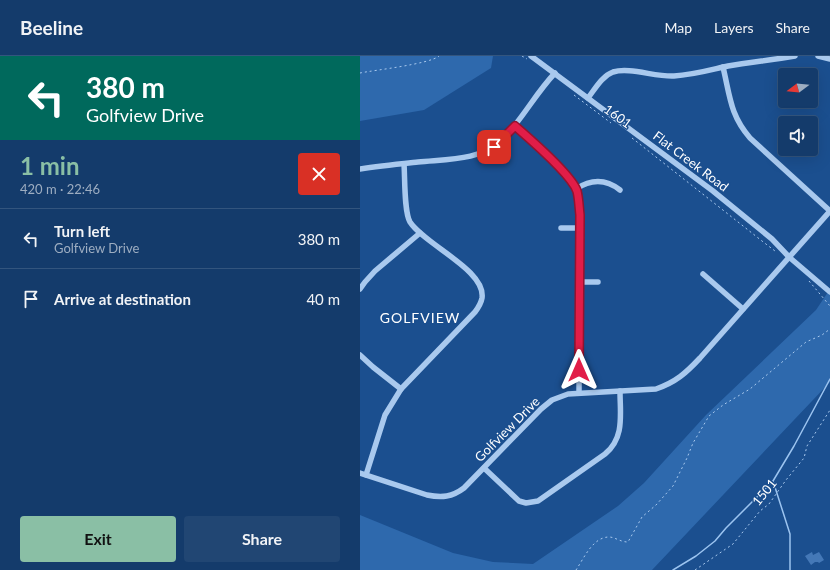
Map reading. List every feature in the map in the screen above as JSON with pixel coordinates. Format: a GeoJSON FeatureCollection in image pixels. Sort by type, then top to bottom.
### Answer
{"type":"FeatureCollection","features":[{"type":"Feature","properties":{"kind":"street","name":"Flat Creek Road"},"geometry":{"type":"LineString","coordinates":[[531,56],[725,200],[767,235],[789,257],[830,292]]}},
{"type":"Feature","properties":{"kind":"street"},"geometry":{"type":"LineString","coordinates":[[588,98],[604,77],[619,71],[670,76],[691,74],[723,67],[795,56]]}},
{"type":"Feature","properties":{"kind":"street"},"geometry":{"type":"LineString","coordinates":[[818,56],[830,59]]}},
{"type":"Feature","properties":{"kind":"street"},"geometry":{"type":"LineString","coordinates":[[723,67],[732,107],[740,127],[750,138],[830,211]]}},
{"type":"Feature","properties":{"kind":"street"},"geometry":{"type":"LineString","coordinates":[[360,169],[446,160],[480,154],[494,147],[515,126],[555,73]]}},
{"type":"Feature","properties":{"kind":"street"},"geometry":{"type":"LineString","coordinates":[[515,126],[563,171],[571,180],[576,189],[579,202],[579,393]]}},
{"type":"Feature","properties":{"kind":"street"},"geometry":{"type":"LineString","coordinates":[[366,475],[385,415],[401,388],[475,312],[480,305],[482,297],[481,288],[474,276],[420,233],[409,220],[407,212],[404,164]]}},
{"type":"Feature","properties":{"kind":"street"},"geometry":{"type":"LineString","coordinates":[[576,189],[592,182],[605,182],[620,190]]}},
{"type":"Feature","properties":{"kind":"street","name":"Golfview Drive"},"geometry":{"type":"LineString","coordinates":[[360,472],[427,495],[444,497],[457,494],[547,403],[564,395],[656,389],[670,385],[686,372],[830,211]]}},
{"type":"Feature","properties":{"kind":"street"},"geometry":{"type":"LineString","coordinates":[[561,228],[579,228]]}},
{"type":"Feature","properties":{"kind":"street"},"geometry":{"type":"LineString","coordinates":[[360,289],[375,271],[420,233]]}},
{"type":"Feature","properties":{"kind":"street"},"geometry":{"type":"LineString","coordinates":[[703,274],[743,309]]}},
{"type":"Feature","properties":{"kind":"street"},"geometry":{"type":"LineString","coordinates":[[579,282],[598,282]]}},
{"type":"Feature","properties":{"kind":"street"},"geometry":{"type":"LineString","coordinates":[[360,355],[401,388]]}},
{"type":"Feature","properties":{"kind":"street"},"geometry":{"type":"LineString","coordinates":[[484,468],[519,501],[526,503],[538,501],[605,454],[613,446],[620,431],[620,391]]}},
{"type":"Feature","properties":{"kind":"path"},"geometry":{"type":"LineString","coordinates":[[360,73],[426,61],[437,58],[438,56]]}},
{"type":"Feature","properties":{"kind":"path","name":"1601"},"geometry":{"type":"LineString","coordinates":[[573,94],[615,125]]}},
{"type":"Feature","properties":{"kind":"path","name":"1601"},"geometry":{"type":"LineString","coordinates":[[631,137],[774,250]]}},
{"type":"Feature","properties":{"kind":"path"},"geometry":{"type":"LineString","coordinates":[[806,279],[830,306]]}},
{"type":"Feature","properties":{"kind":"path"},"geometry":{"type":"LineString","coordinates":[[576,570],[584,556],[597,541],[611,537],[620,541],[628,542],[642,517],[656,505],[673,486],[693,443],[709,416],[715,410],[750,388],[806,342],[822,335],[830,329]]}},
{"type":"Feature","properties":{"kind":"path","name":"1501"},"geometry":{"type":"LineString","coordinates":[[695,570],[733,544],[760,511],[769,504],[804,458],[807,446],[830,410]]}},
{"type":"Feature","properties":{"kind":"shaded area"},"geometry":{"type":"Polygon","coordinates":[[[360,56],[493,56],[491,68],[424,110],[360,121],[360,56]]]}},
{"type":"Feature","properties":{"kind":"shaded area"},"geometry":{"type":"Polygon","coordinates":[[[830,289],[830,382],[652,570],[360,570],[360,515],[453,553],[493,562],[533,564],[618,506],[644,483],[706,415],[816,310],[830,289]]]}},
{"type":"Feature","properties":{"kind":"building"},"geometry":{"type":"Polygon","coordinates":[[[812,552],[813,555],[819,552],[824,560],[819,563],[815,562],[811,565],[805,556],[812,552]]]}},
{"type":"Feature","properties":{"kind":"waterway"},"geometry":{"type":"LineString","coordinates":[[673,570],[696,556],[715,541],[773,481],[794,446],[830,379]]}},
{"type":"Feature","properties":{"kind":"waterway"},"geometry":{"type":"LineString","coordinates":[[773,481],[790,534],[790,570]]}},
{"type":"Feature","properties":{"kind":"district","name":"GOLFVIEW"},"geometry":{"type":"Point","coordinates":[420,318]}},
{"type":"Feature","properties":{"kind":"route"},"geometry":{"type":"LineString","coordinates":[[494,147],[515,126],[563,171],[571,180],[576,189],[580,215],[579,370]]}}]}
